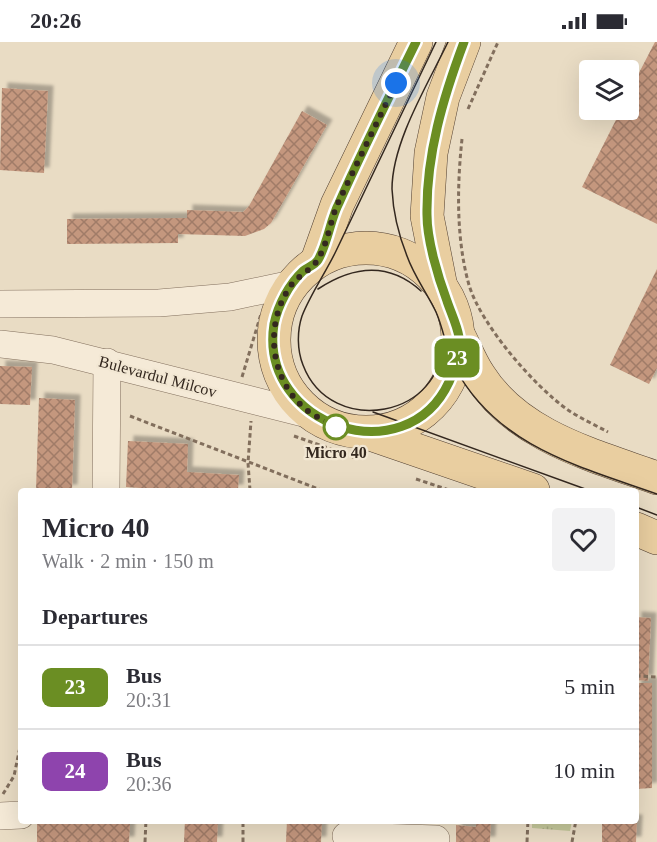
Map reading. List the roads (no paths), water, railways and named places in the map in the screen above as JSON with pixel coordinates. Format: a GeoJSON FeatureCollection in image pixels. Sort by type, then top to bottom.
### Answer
{"type":"FeatureCollection","features":[{"type":"Feature","properties":{"kind":"main road"},"geometry":{"type":"LineString","coordinates":[[317,261],[337,205],[416,42]]}},
{"type":"Feature","properties":{"kind":"main road"},"geometry":{"type":"LineString","coordinates":[[464,42],[444,97],[431,153],[427,216],[440,282],[460,338],[479,376],[508,410],[569,446],[657,478]]}},
{"type":"Feature","properties":{"kind":"main road"},"geometry":{"type":"LineString","coordinates":[[440,282],[425,267],[407,256],[384,249],[360,248],[336,252],[317,261],[280,286],[281,303],[274,323],[275,355],[285,385],[298,402],[315,416],[337,427],[363,446],[483,482],[520,488]]}},
{"type":"Feature","properties":{"kind":"main road"},"geometry":{"type":"LineString","coordinates":[[363,446],[420,415],[435,402],[447,386],[455,368],[460,338]]}},
{"type":"Feature","properties":{"kind":"main road"},"geometry":{"type":"LineString","coordinates":[[639,530],[657,538]]}},
{"type":"Feature","properties":{"kind":"street"},"geometry":{"type":"LineString","coordinates":[[0,304],[159,303],[230,297],[280,286]]}},
{"type":"Feature","properties":{"kind":"street","name":"Bulevardul Milcov"},"geometry":{"type":"LineString","coordinates":[[0,344],[53,350],[107,362],[250,411],[315,416]]}},
{"type":"Feature","properties":{"kind":"street"},"geometry":{"type":"LineString","coordinates":[[106,488],[107,362]]}},
{"type":"Feature","properties":{"kind":"street"},"geometry":{"type":"LineString","coordinates":[[0,816],[18,815]]}},
{"type":"Feature","properties":{"kind":"street"},"geometry":{"type":"LineString","coordinates":[[345,836],[436,834]]}},
{"type":"Feature","properties":{"kind":"tram line"},"geometry":{"type":"LineString","coordinates":[[436,42],[336,251],[305,308],[300,322],[298,340],[303,365],[317,388],[337,403],[361,410],[385,409],[407,401],[426,386],[438,366],[441,339]]}},
{"type":"Feature","properties":{"kind":"tram line"},"geometry":{"type":"LineString","coordinates":[[448,42],[404,133],[398,152],[392,189],[395,215],[404,248],[413,271],[436,312],[455,368],[473,395],[494,417],[517,435],[570,463],[657,494]]}},
{"type":"Feature","properties":{"kind":"tram line"},"geometry":{"type":"LineString","coordinates":[[318,289],[344,275],[370,270],[396,275],[409,281],[421,291]]}},
{"type":"Feature","properties":{"kind":"tram line"},"geometry":{"type":"LineString","coordinates":[[373,412],[582,488]]}},
{"type":"Feature","properties":{"kind":"tram line"},"geometry":{"type":"LineString","coordinates":[[639,508],[657,515]]}},
{"type":"Feature","properties":{"kind":"place","name":"Micro 40"},"geometry":{"type":"Point","coordinates":[336,427]}}]}
